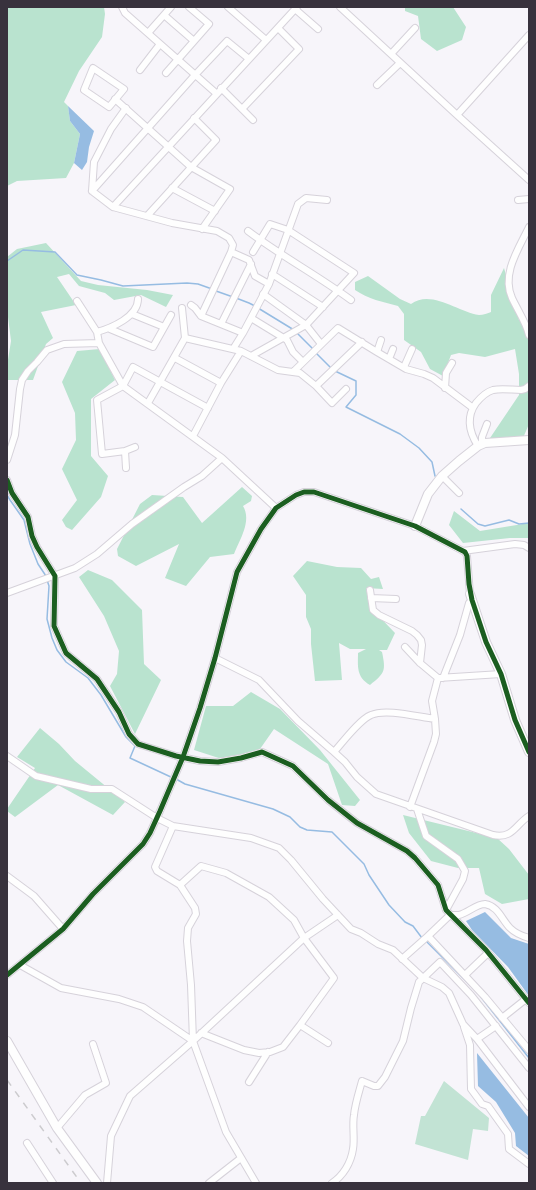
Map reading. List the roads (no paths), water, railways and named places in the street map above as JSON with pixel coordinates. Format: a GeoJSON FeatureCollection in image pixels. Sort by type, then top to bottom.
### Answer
{"type":"FeatureCollection","features":[{"type":"Feature","properties":{"kind":"street"},"geometry":{"type":"LineString","coordinates":[[130,7],[123,10],[195,74],[242,109],[253,120]]}},
{"type":"Feature","properties":{"kind":"street"},"geometry":{"type":"LineString","coordinates":[[148,33],[171,7]]}},
{"type":"Feature","properties":{"kind":"street"},"geometry":{"type":"LineString","coordinates":[[166,73],[209,24],[189,7]]}},
{"type":"Feature","properties":{"kind":"street"},"geometry":{"type":"LineString","coordinates":[[340,7],[456,115],[529,180]]}},
{"type":"Feature","properties":{"kind":"street"},"geometry":{"type":"LineString","coordinates":[[232,8],[266,40]]}},
{"type":"Feature","properties":{"kind":"street"},"geometry":{"type":"LineString","coordinates":[[113,207],[296,8],[318,29]]}},
{"type":"Feature","properties":{"kind":"street"},"geometry":{"type":"LineString","coordinates":[[164,15],[194,41]]}},
{"type":"Feature","properties":{"kind":"street"},"geometry":{"type":"LineString","coordinates":[[242,109],[299,49],[278,28]]}},
{"type":"Feature","properties":{"kind":"street"},"geometry":{"type":"LineString","coordinates":[[391,54],[415,28]]}},
{"type":"Feature","properties":{"kind":"street"},"geometry":{"type":"LineString","coordinates":[[456,115],[529,35]]}},
{"type":"Feature","properties":{"kind":"street"},"geometry":{"type":"LineString","coordinates":[[92,191],[195,74],[227,41],[249,59]]}},
{"type":"Feature","properties":{"kind":"street"},"geometry":{"type":"LineString","coordinates":[[140,70],[160,44]]}},
{"type":"Feature","properties":{"kind":"street"},"geometry":{"type":"LineString","coordinates":[[377,85],[400,63]]}},
{"type":"Feature","properties":{"kind":"street"},"geometry":{"type":"LineString","coordinates":[[93,68],[124,89],[115,99],[109,107],[84,90],[93,68]]}},
{"type":"Feature","properties":{"kind":"street"},"geometry":{"type":"LineString","coordinates":[[115,99],[190,167],[230,190],[202,229]]}},
{"type":"Feature","properties":{"kind":"street"},"geometry":{"type":"LineString","coordinates":[[92,191],[94,162],[111,129],[126,108]]}},
{"type":"Feature","properties":{"kind":"street"},"geometry":{"type":"LineString","coordinates":[[147,216],[216,140],[194,118]]}},
{"type":"Feature","properties":{"kind":"street"},"geometry":{"type":"LineString","coordinates":[[172,188],[215,211]]}},
{"type":"Feature","properties":{"kind":"street"},"geometry":{"type":"LineString","coordinates":[[92,191],[113,207],[172,223],[217,231],[229,238],[233,245],[231,252],[201,316]]}},
{"type":"Feature","properties":{"kind":"street"},"geometry":{"type":"LineString","coordinates":[[233,349],[269,284],[298,204],[306,198],[326,200]]}},
{"type":"Feature","properties":{"kind":"street"},"geometry":{"type":"LineString","coordinates":[[518,200],[529,199]]}},
{"type":"Feature","properties":{"kind":"street"},"geometry":{"type":"LineString","coordinates":[[251,356],[306,325],[354,273],[288,230],[270,224],[253,252]]}},
{"type":"Feature","properties":{"kind":"street"},"geometry":{"type":"LineString","coordinates":[[529,227],[511,266],[508,282],[511,296],[527,326],[529,335]]}},
{"type":"Feature","properties":{"kind":"street"},"geometry":{"type":"LineString","coordinates":[[248,231],[260,241],[339,291],[350,300]]}},
{"type":"Feature","properties":{"kind":"street"},"geometry":{"type":"LineString","coordinates":[[231,252],[249,260],[255,276],[269,284]]}},
{"type":"Feature","properties":{"kind":"street"},"geometry":{"type":"LineString","coordinates":[[221,324],[251,264]]}},
{"type":"Feature","properties":{"kind":"street"},"geometry":{"type":"LineString","coordinates":[[272,274],[323,307]]}},
{"type":"Feature","properties":{"kind":"street"},"geometry":{"type":"LineString","coordinates":[[263,294],[306,325],[321,344]]}},
{"type":"Feature","properties":{"kind":"street"},"geometry":{"type":"LineString","coordinates":[[97,332],[110,329],[132,314],[138,303],[138,299]]}},
{"type":"Feature","properties":{"kind":"street"},"geometry":{"type":"LineString","coordinates":[[77,301],[97,332],[99,343],[123,386],[222,458],[276,508]]}},
{"type":"Feature","properties":{"kind":"street"},"geometry":{"type":"LineString","coordinates":[[191,305],[201,316],[242,333]]}},
{"type":"Feature","properties":{"kind":"street"},"geometry":{"type":"LineString","coordinates":[[148,403],[175,358],[185,338],[182,308]]}},
{"type":"Feature","properties":{"kind":"street"},"geometry":{"type":"LineString","coordinates":[[132,314],[164,328]]}},
{"type":"Feature","properties":{"kind":"street"},"geometry":{"type":"LineString","coordinates":[[110,329],[153,347],[171,315]]}},
{"type":"Feature","properties":{"kind":"street"},"geometry":{"type":"LineString","coordinates":[[251,318],[284,337],[293,352],[303,362]]}},
{"type":"Feature","properties":{"kind":"street"},"geometry":{"type":"LineString","coordinates":[[293,372],[338,328],[388,359],[433,378],[473,408]]}},
{"type":"Feature","properties":{"kind":"street"},"geometry":{"type":"LineString","coordinates":[[185,338],[241,351],[278,370],[300,373],[316,386],[332,403],[346,389]]}},
{"type":"Feature","properties":{"kind":"street"},"geometry":{"type":"LineString","coordinates":[[377,352],[381,340]]}},
{"type":"Feature","properties":{"kind":"street"},"geometry":{"type":"LineString","coordinates":[[316,386],[362,342]]}},
{"type":"Feature","properties":{"kind":"street"},"geometry":{"type":"LineString","coordinates":[[7,460],[15,435],[22,380],[28,371],[47,350],[64,344],[99,343]]}},
{"type":"Feature","properties":{"kind":"street"},"geometry":{"type":"LineString","coordinates":[[388,359],[393,349]]}},
{"type":"Feature","properties":{"kind":"street"},"geometry":{"type":"LineString","coordinates":[[404,367],[412,349]]}},
{"type":"Feature","properties":{"kind":"street"},"geometry":{"type":"LineString","coordinates":[[193,436],[221,383],[241,351]]}},
{"type":"Feature","properties":{"kind":"street"},"geometry":{"type":"LineString","coordinates":[[175,358],[221,383]]}},
{"type":"Feature","properties":{"kind":"street"},"geometry":{"type":"LineString","coordinates":[[445,388],[446,373],[452,363]]}},
{"type":"Feature","properties":{"kind":"street"},"geometry":{"type":"LineString","coordinates":[[135,447],[125,451],[102,454],[97,400],[123,386],[133,367],[208,408]]}},
{"type":"Feature","properties":{"kind":"street"},"geometry":{"type":"LineString","coordinates":[[480,445],[474,440],[470,425],[470,418],[473,408],[481,397],[493,390],[521,390],[529,386]]}},
{"type":"Feature","properties":{"kind":"street"},"geometry":{"type":"LineString","coordinates":[[480,445],[487,424]]}},
{"type":"Feature","properties":{"kind":"street"},"geometry":{"type":"LineString","coordinates":[[415,526],[428,494],[442,476],[480,445],[485,443],[529,440]]}},
{"type":"Feature","properties":{"kind":"street"},"geometry":{"type":"LineString","coordinates":[[125,451],[126,468]]}},
{"type":"Feature","properties":{"kind":"street"},"geometry":{"type":"LineString","coordinates":[[7,593],[75,568],[97,554],[132,524],[202,476],[222,458]]}},
{"type":"Feature","properties":{"kind":"street"},"geometry":{"type":"LineString","coordinates":[[442,476],[459,493]]}},
{"type":"Feature","properties":{"kind":"street"},"geometry":{"type":"LineString","coordinates":[[7,480],[12,493],[28,517],[32,536],[37,547],[55,576],[54,626],[66,653],[96,679],[119,712],[129,734],[138,744],[200,761],[218,762],[262,752],[293,766],[328,800],[357,823],[407,851],[438,885],[448,912],[488,953],[527,1001],[502,1018]]}},
{"type":"Feature","properties":{"kind":"street"},"geometry":{"type":"LineString","coordinates":[[7,975],[63,929],[93,894],[142,844],[157,818],[183,757],[215,658],[237,572],[261,529],[276,508],[296,495],[304,492],[314,492],[415,526],[463,551],[467,556],[471,597],[486,642],[501,674],[515,720],[528,747]]}},
{"type":"Feature","properties":{"kind":"street"},"geometry":{"type":"LineString","coordinates":[[463,551],[515,544],[524,545],[529,548]]}},
{"type":"Feature","properties":{"kind":"street"},"geometry":{"type":"LineString","coordinates":[[370,590],[373,610],[379,615],[412,632],[421,640],[422,645],[420,663]]}},
{"type":"Feature","properties":{"kind":"street"},"geometry":{"type":"LineString","coordinates":[[402,959],[428,936],[448,912],[463,879],[465,871],[458,859],[426,836],[413,808],[436,734],[432,701],[440,678],[460,634],[471,597]]}},
{"type":"Feature","properties":{"kind":"street"},"geometry":{"type":"LineString","coordinates":[[371,598],[396,599]]}},
{"type":"Feature","properties":{"kind":"street"},"geometry":{"type":"LineString","coordinates":[[405,646],[420,663],[440,678],[501,674]]}},
{"type":"Feature","properties":{"kind":"street"},"geometry":{"type":"LineString","coordinates":[[215,658],[259,680],[298,721],[345,762],[357,777],[376,794],[493,835],[508,835],[529,816]]}},
{"type":"Feature","properties":{"kind":"street"},"geometry":{"type":"LineString","coordinates":[[334,752],[360,723],[370,715],[380,712],[389,712],[435,719]]}},
{"type":"Feature","properties":{"kind":"street"},"geometry":{"type":"LineString","coordinates":[[7,756],[36,776],[90,789],[112,789],[157,818],[173,826],[251,838],[279,848],[351,929],[361,933],[378,944],[393,950],[423,978],[442,987],[449,993],[463,1024],[470,1045],[471,1089],[482,1104],[488,1106],[508,1134],[509,1149],[529,1164]]}},
{"type":"Feature","properties":{"kind":"street"},"geometry":{"type":"LineString","coordinates":[[173,826],[155,868],[157,871],[180,886],[195,908],[196,914],[188,928],[187,941],[191,985],[193,1041],[226,1132],[256,1183]]}},
{"type":"Feature","properties":{"kind":"street"},"geometry":{"type":"LineString","coordinates":[[180,886],[201,866],[226,873],[269,897],[294,920],[304,938],[334,978],[283,1047],[268,1052],[259,1053],[244,1050],[201,1033]]}},
{"type":"Feature","properties":{"kind":"street"},"geometry":{"type":"LineString","coordinates":[[7,876],[34,896],[63,929]]}},
{"type":"Feature","properties":{"kind":"street"},"geometry":{"type":"LineString","coordinates":[[448,912],[459,915],[486,904],[492,906],[517,933],[529,938]]}},
{"type":"Feature","properties":{"kind":"street"},"geometry":{"type":"LineString","coordinates":[[108,1183],[111,1136],[130,1096],[193,1041],[304,938],[338,915]]}},
{"type":"Feature","properties":{"kind":"street"},"geometry":{"type":"LineString","coordinates":[[428,936],[465,975],[528,1049],[518,1054]]}},
{"type":"Feature","properties":{"kind":"street"},"geometry":{"type":"LineString","coordinates":[[465,975],[488,953]]}},
{"type":"Feature","properties":{"kind":"street"},"geometry":{"type":"LineString","coordinates":[[336,1182],[350,1162],[353,1149],[353,1116],[362,1082],[378,1086],[385,1077],[403,1041],[419,982],[440,962],[472,995],[529,1068]]}},
{"type":"Feature","properties":{"kind":"street"},"geometry":{"type":"LineString","coordinates":[[20,965],[61,988],[119,999],[142,1007],[193,1041]]}},
{"type":"Feature","properties":{"kind":"street"},"geometry":{"type":"LineString","coordinates":[[463,1024],[477,1039],[529,1106]]}},
{"type":"Feature","properties":{"kind":"street"},"geometry":{"type":"LineString","coordinates":[[300,1025],[328,1043]]}},
{"type":"Feature","properties":{"kind":"street"},"geometry":{"type":"LineString","coordinates":[[477,1039],[496,1026]]}},
{"type":"Feature","properties":{"kind":"street"},"geometry":{"type":"LineString","coordinates":[[7,1041],[57,1128],[97,1183]]}},
{"type":"Feature","properties":{"kind":"street"},"geometry":{"type":"LineString","coordinates":[[57,1128],[85,1095],[106,1083],[93,1044]]}},
{"type":"Feature","properties":{"kind":"street"},"geometry":{"type":"LineString","coordinates":[[250,1082],[268,1052]]}},
{"type":"Feature","properties":{"kind":"street"},"geometry":{"type":"LineString","coordinates":[[27,1143],[54,1183]]}},
{"type":"Feature","properties":{"kind":"street"},"geometry":{"type":"LineString","coordinates":[[209,1183],[241,1158]]}},
{"type":"Feature","properties":{"kind":"water"},"geometry":{"type":"Polygon","coordinates":[[[68,106],[94,131],[89,147],[87,162],[82,170],[74,163],[80,134],[70,121],[68,106]]]}},
{"type":"Feature","properties":{"kind":"water"},"geometry":{"type":"Polygon","coordinates":[[[485,912],[511,938],[529,944],[529,996],[508,967],[472,930],[466,921],[485,912]]]}},
{"type":"Feature","properties":{"kind":"water"},"geometry":{"type":"Polygon","coordinates":[[[477,1053],[529,1118],[529,1156],[516,1146],[515,1133],[496,1102],[478,1086],[477,1053]]]}},
{"type":"Feature","properties":{"kind":"waterway"},"geometry":{"type":"LineString","coordinates":[[7,261],[23,250],[55,252],[77,275],[123,286],[187,283],[198,284],[212,289]]}},
{"type":"Feature","properties":{"kind":"waterway"},"geometry":{"type":"LineString","coordinates":[[216,291],[233,297]]}},
{"type":"Feature","properties":{"kind":"waterway"},"geometry":{"type":"LineString","coordinates":[[236,298],[255,306]]}},
{"type":"Feature","properties":{"kind":"waterway"},"geometry":{"type":"LineString","coordinates":[[258,308],[294,330]]}},
{"type":"Feature","properties":{"kind":"waterway"},"geometry":{"type":"LineString","coordinates":[[297,333],[314,350]]}},
{"type":"Feature","properties":{"kind":"waterway"},"geometry":{"type":"LineString","coordinates":[[316,353],[332,369]]}},
{"type":"Feature","properties":{"kind":"waterway"},"geometry":{"type":"LineString","coordinates":[[335,371],[356,381],[356,395],[346,407],[400,434],[419,448],[432,462],[435,476]]}},
{"type":"Feature","properties":{"kind":"waterway"},"geometry":{"type":"LineString","coordinates":[[7,495],[24,520],[30,544],[38,564],[46,576]]}},
{"type":"Feature","properties":{"kind":"waterway"},"geometry":{"type":"LineString","coordinates":[[461,509],[478,524],[485,526],[509,520],[519,524],[529,523]]}},
{"type":"Feature","properties":{"kind":"waterway"},"geometry":{"type":"LineString","coordinates":[[47,580],[49,586],[47,619],[57,650],[66,662],[88,678],[101,695],[126,737],[135,746],[130,758],[173,778]]}},
{"type":"Feature","properties":{"kind":"waterway"},"geometry":{"type":"LineString","coordinates":[[176,779],[185,784],[273,809],[290,817],[300,827],[307,830],[332,832],[364,864],[369,875],[389,905],[405,922],[413,926],[422,938]]}},
{"type":"Feature","properties":{"kind":"waterway"},"geometry":{"type":"LineString","coordinates":[[426,941],[473,988]]}},
{"type":"Feature","properties":{"kind":"waterway"},"geometry":{"type":"LineString","coordinates":[[481,997],[529,1058]]}},
{"type":"Feature","properties":{"kind":"railway"},"geometry":{"type":"LineString","coordinates":[[7,1080],[81,1183]]}}]}
